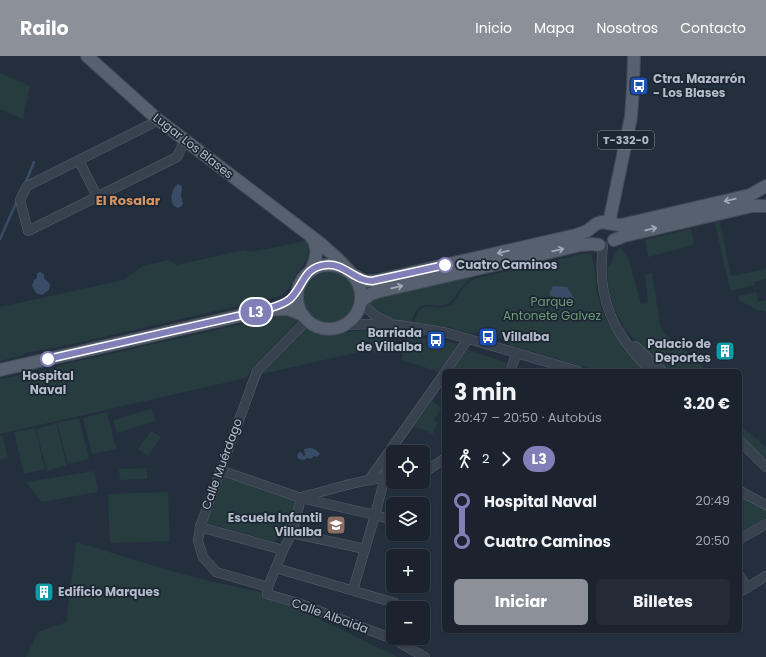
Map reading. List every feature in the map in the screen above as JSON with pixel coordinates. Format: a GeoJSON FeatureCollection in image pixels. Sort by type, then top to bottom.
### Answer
{"type":"FeatureCollection","features":[{"type":"Feature","properties":{"kind":"main road","name":"Lugar Los Blases"},"geometry":{"type":"LineString","coordinates":[[87,56],[156,118],[304,231],[339,260],[351,274]]}},
{"type":"Feature","properties":{"kind":"main road","name":"T-332-0"},"geometry":{"type":"LineString","coordinates":[[609,223],[630,117],[634,56]]}},
{"type":"Feature","properties":{"kind":"main road"},"geometry":{"type":"LineString","coordinates":[[0,370],[264,310],[286,302],[298,288],[303,278],[311,270],[321,266],[331,265],[342,267],[364,281],[375,281],[576,235],[602,222],[621,225],[750,195],[766,186]]}},
{"type":"Feature","properties":{"kind":"main road"},"geometry":{"type":"LineString","coordinates":[[361,300],[374,293],[428,280],[581,245],[609,245],[614,240],[624,236],[752,206],[766,206]]}},
{"type":"Feature","properties":{"kind":"main road"},"geometry":{"type":"LineString","coordinates":[[609,223],[615,230],[616,235],[614,240]]}},
{"type":"Feature","properties":{"kind":"main road"},"geometry":{"type":"LineString","coordinates":[[594,226],[591,236],[595,243],[601,246]]}},
{"type":"Feature","properties":{"kind":"main road","name":"Lugar Los Blases"},"geometry":{"type":"LineString","coordinates":[[304,231],[313,239],[316,248],[316,258],[311,270]]}},
{"type":"Feature","properties":{"kind":"main road"},"geometry":{"type":"LineString","coordinates":[[264,310],[288,309],[305,317],[315,325],[325,328],[335,328],[344,325],[356,314],[361,300],[360,287],[351,274]]}},
{"type":"Feature","properties":{"kind":"main road"},"geometry":{"type":"LineString","coordinates":[[298,288],[298,302],[305,317]]}},
{"type":"Feature","properties":{"kind":"street"},"geometry":{"type":"LineString","coordinates":[[156,118],[152,124],[27,186],[20,200],[28,231],[177,157],[185,140]]}},
{"type":"Feature","properties":{"kind":"street"},"geometry":{"type":"LineString","coordinates":[[79,161],[97,196]]}},
{"type":"Feature","properties":{"kind":"street"},"geometry":{"type":"LineString","coordinates":[[601,246],[602,284],[610,314],[625,343],[650,369]]}},
{"type":"Feature","properties":{"kind":"street"},"geometry":{"type":"LineString","coordinates":[[361,300],[368,310],[375,316],[399,325]]}},
{"type":"Feature","properties":{"kind":"street"},"geometry":{"type":"LineString","coordinates":[[610,314],[633,344],[660,369]]}},
{"type":"Feature","properties":{"kind":"street","name":"Calle Muérdago"},"geometry":{"type":"LineString","coordinates":[[268,590],[216,572],[203,557],[198,541],[200,527],[257,371],[305,317]]}},
{"type":"Feature","properties":{"kind":"street"},"geometry":{"type":"LineString","coordinates":[[344,325],[399,325],[448,333],[571,369]]}},
{"type":"Feature","properties":{"kind":"street"},"geometry":{"type":"LineString","coordinates":[[447,369],[468,339]]}},
{"type":"Feature","properties":{"kind":"street"},"geometry":{"type":"LineString","coordinates":[[511,369],[517,353]]}},
{"type":"Feature","properties":{"kind":"street"},"geometry":{"type":"LineString","coordinates":[[393,445],[442,377]]}},
{"type":"Feature","properties":{"kind":"street"},"geometry":{"type":"LineString","coordinates":[[742,444],[766,468]]}},
{"type":"Feature","properties":{"kind":"street"},"geometry":{"type":"LineString","coordinates":[[742,450],[766,468]]}},
{"type":"Feature","properties":{"kind":"street"},"geometry":{"type":"LineString","coordinates":[[369,480],[386,456]]}},
{"type":"Feature","properties":{"kind":"street"},"geometry":{"type":"LineString","coordinates":[[430,468],[442,460]]}},
{"type":"Feature","properties":{"kind":"street"},"geometry":{"type":"LineString","coordinates":[[220,470],[302,498],[386,518]]}},
{"type":"Feature","properties":{"kind":"street"},"geometry":{"type":"LineString","coordinates":[[268,590],[283,550],[292,533],[302,498],[369,480],[386,478]]}},
{"type":"Feature","properties":{"kind":"street"},"geometry":{"type":"LineString","coordinates":[[353,590],[375,515],[386,484]]}},
{"type":"Feature","properties":{"kind":"street"},"geometry":{"type":"LineString","coordinates":[[742,492],[766,505]]}},
{"type":"Feature","properties":{"kind":"street"},"geometry":{"type":"LineString","coordinates":[[742,538],[766,524]]}},
{"type":"Feature","properties":{"kind":"street"},"geometry":{"type":"LineString","coordinates":[[200,527],[283,550]]}},
{"type":"Feature","properties":{"kind":"street"},"geometry":{"type":"LineString","coordinates":[[292,533],[366,549]]}},
{"type":"Feature","properties":{"kind":"street"},"geometry":{"type":"LineString","coordinates":[[276,568],[389,601]]}},
{"type":"Feature","properties":{"kind":"street"},"geometry":{"type":"LineString","coordinates":[[744,590],[766,576]]}},
{"type":"Feature","properties":{"kind":"street","name":"Calle Albaida"},"geometry":{"type":"LineString","coordinates":[[268,590],[295,602],[392,639],[425,657]]}},
{"type":"Feature","properties":{"kind":"green space"},"geometry":{"type":"Polygon","coordinates":[[[0,73],[30,86],[23,119],[0,109],[0,73]]]}},
{"type":"Feature","properties":{"kind":"green space"},"geometry":{"type":"Polygon","coordinates":[[[720,222],[731,276],[766,269],[766,279],[754,282],[755,285],[730,291],[715,223],[720,222]]]}},
{"type":"Feature","properties":{"kind":"green space"},"geometry":{"type":"Polygon","coordinates":[[[691,229],[694,245],[648,257],[645,240],[691,229]]]}},
{"type":"Feature","properties":{"kind":"green space"},"geometry":{"type":"Polygon","coordinates":[[[306,241],[310,248],[307,260],[289,288],[281,296],[55,348],[26,353],[21,356],[0,361],[0,307],[123,280],[143,266],[168,260],[177,265],[244,250],[250,252],[306,241]]]}},
{"type":"Feature","properties":{"kind":"green space"},"geometry":{"type":"Polygon","coordinates":[[[620,247],[629,260],[641,304],[648,303],[645,274],[652,274],[661,330],[706,369],[664,369],[632,337],[616,313],[611,299],[608,284],[608,266],[611,264],[620,247]]]}},
{"type":"Feature","properties":{"kind":"green space","name":"Parque Antonete Galvez"},"geometry":{"type":"Polygon","coordinates":[[[586,253],[592,255],[596,288],[609,325],[622,344],[645,369],[591,369],[510,345],[503,339],[480,332],[470,333],[449,327],[413,327],[416,316],[420,310],[424,307],[439,308],[453,304],[465,286],[477,278],[586,253]]]}},
{"type":"Feature","properties":{"kind":"green space"},"geometry":{"type":"Polygon","coordinates":[[[326,265],[337,266],[364,281],[476,275],[466,282],[453,299],[445,305],[428,305],[422,306],[418,309],[411,327],[387,322],[361,301],[354,316],[343,325],[331,328],[318,326],[307,319],[299,309],[297,296],[301,281],[306,275],[319,267],[326,265]]]}},
{"type":"Feature","properties":{"kind":"green space"},"geometry":{"type":"Polygon","coordinates":[[[756,292],[758,302],[766,300],[766,312],[757,310],[739,300],[739,296],[756,292]]]}},
{"type":"Feature","properties":{"kind":"green space"},"geometry":{"type":"Polygon","coordinates":[[[285,316],[295,318],[298,321],[255,364],[246,378],[0,434],[0,379],[55,369],[61,365],[269,318],[285,316]]]}},
{"type":"Feature","properties":{"kind":"green space"},"geometry":{"type":"Polygon","coordinates":[[[306,328],[324,334],[336,334],[363,330],[386,331],[379,354],[368,350],[262,374],[262,372],[306,328]]]}},
{"type":"Feature","properties":{"kind":"green space"},"geometry":{"type":"Polygon","coordinates":[[[408,336],[460,344],[440,372],[401,360],[408,336]]]}},
{"type":"Feature","properties":{"kind":"green space"},"geometry":{"type":"Polygon","coordinates":[[[468,349],[507,363],[505,369],[453,369],[468,349]]]}},
{"type":"Feature","properties":{"kind":"green space"},"geometry":{"type":"Polygon","coordinates":[[[432,401],[442,408],[434,419],[437,423],[433,434],[414,426],[432,401]]]}},
{"type":"Feature","properties":{"kind":"green space"},"geometry":{"type":"Polygon","coordinates":[[[151,409],[155,421],[117,433],[113,420],[151,409]]]}},
{"type":"Feature","properties":{"kind":"green space"},"geometry":{"type":"Polygon","coordinates":[[[107,412],[116,449],[92,454],[83,418],[107,412]]]}},
{"type":"Feature","properties":{"kind":"green space"},"geometry":{"type":"Polygon","coordinates":[[[79,418],[89,459],[68,464],[57,423],[79,418]]]}},
{"type":"Feature","properties":{"kind":"green space"},"geometry":{"type":"Polygon","coordinates":[[[56,423],[67,465],[47,471],[36,429],[56,423]]]}},
{"type":"Feature","properties":{"kind":"green space"},"geometry":{"type":"Polygon","coordinates":[[[742,427],[766,447],[766,460],[742,439],[742,427]]]}},
{"type":"Feature","properties":{"kind":"green space"},"geometry":{"type":"Polygon","coordinates":[[[35,428],[45,469],[24,474],[14,432],[35,428]]]}},
{"type":"Feature","properties":{"kind":"green space"},"geometry":{"type":"Polygon","coordinates":[[[151,431],[161,437],[148,456],[138,449],[151,431]]]}},
{"type":"Feature","properties":{"kind":"green space"},"geometry":{"type":"Polygon","coordinates":[[[0,436],[3,436],[8,458],[0,459],[0,436]]]}},
{"type":"Feature","properties":{"kind":"green space"},"geometry":{"type":"Polygon","coordinates":[[[147,468],[147,479],[120,480],[119,469],[147,468]]]}},
{"type":"Feature","properties":{"kind":"green space"},"geometry":{"type":"Polygon","coordinates":[[[94,471],[98,492],[42,502],[26,482],[94,471]]]}},
{"type":"Feature","properties":{"kind":"green space"},"geometry":{"type":"Polygon","coordinates":[[[224,477],[295,501],[288,529],[281,533],[275,542],[207,523],[224,477]]]}},
{"type":"Feature","properties":{"kind":"green space"},"geometry":{"type":"Polygon","coordinates":[[[168,492],[170,541],[110,543],[108,494],[168,492]]]}},
{"type":"Feature","properties":{"kind":"green space"},"geometry":{"type":"Polygon","coordinates":[[[742,492],[766,505],[766,518],[742,532],[742,492]]]}},
{"type":"Feature","properties":{"kind":"green space"},"geometry":{"type":"Polygon","coordinates":[[[76,542],[185,575],[267,594],[398,657],[26,657],[38,632],[66,622],[76,542]]]}},
{"type":"Feature","properties":{"kind":"water"},"geometry":{"type":"Polygon","coordinates":[[[178,184],[182,186],[181,196],[183,203],[182,206],[178,208],[173,205],[171,197],[178,184]]]}},
{"type":"Feature","properties":{"kind":"water"},"geometry":{"type":"Polygon","coordinates":[[[40,272],[44,274],[44,278],[50,284],[49,290],[42,295],[36,293],[32,286],[34,280],[37,278],[37,273],[40,272]]]}},
{"type":"Feature","properties":{"kind":"water"},"geometry":{"type":"Polygon","coordinates":[[[553,286],[567,287],[574,298],[570,302],[549,295],[553,286]]]}},
{"type":"Feature","properties":{"kind":"water"},"geometry":{"type":"Polygon","coordinates":[[[310,448],[318,451],[320,454],[311,459],[299,459],[297,456],[299,452],[302,453],[303,456],[305,455],[304,449],[310,448]]]}},
{"type":"Feature","properties":{"kind":"waterway"},"geometry":{"type":"LineString","coordinates":[[25,184],[34,162]]}},
{"type":"Feature","properties":{"kind":"waterway"},"geometry":{"type":"LineString","coordinates":[[0,239],[17,201]]}},
{"type":"Feature","properties":{"kind":"bus line","name":"L3"},"geometry":{"type":"LineString","coordinates":[[48,359],[264,310],[282,304],[294,294],[303,278],[311,270],[321,266],[331,265],[342,267],[361,280],[375,281],[445,265]]}},
{"type":"Feature","properties":{"kind":"place","name":"Ctra. Mazarrón - Los Blases"},"geometry":{"type":"Point","coordinates":[639,86]}},
{"type":"Feature","properties":{"kind":"place","name":"Cuatro Caminos"},"geometry":{"type":"Point","coordinates":[445,265]}},
{"type":"Feature","properties":{"kind":"place","name":"Villalba"},"geometry":{"type":"Point","coordinates":[488,337]}},
{"type":"Feature","properties":{"kind":"place","name":"Barriada de Villalba"},"geometry":{"type":"Point","coordinates":[436,340]}},
{"type":"Feature","properties":{"kind":"place","name":"Palacio de Deportes"},"geometry":{"type":"Point","coordinates":[725,351]}},
{"type":"Feature","properties":{"kind":"place","name":"Hospital Naval"},"geometry":{"type":"Point","coordinates":[48,359]}},
{"type":"Feature","properties":{"kind":"place","name":"Escuela Infantil Villalba"},"geometry":{"type":"Point","coordinates":[336,525]}},
{"type":"Feature","properties":{"kind":"place","name":"Edificio Marques"},"geometry":{"type":"Point","coordinates":[44,592]}},
{"type":"Feature","properties":{"kind":"district","name":"El Rosalar"},"geometry":{"type":"Point","coordinates":[128,200]}}]}
